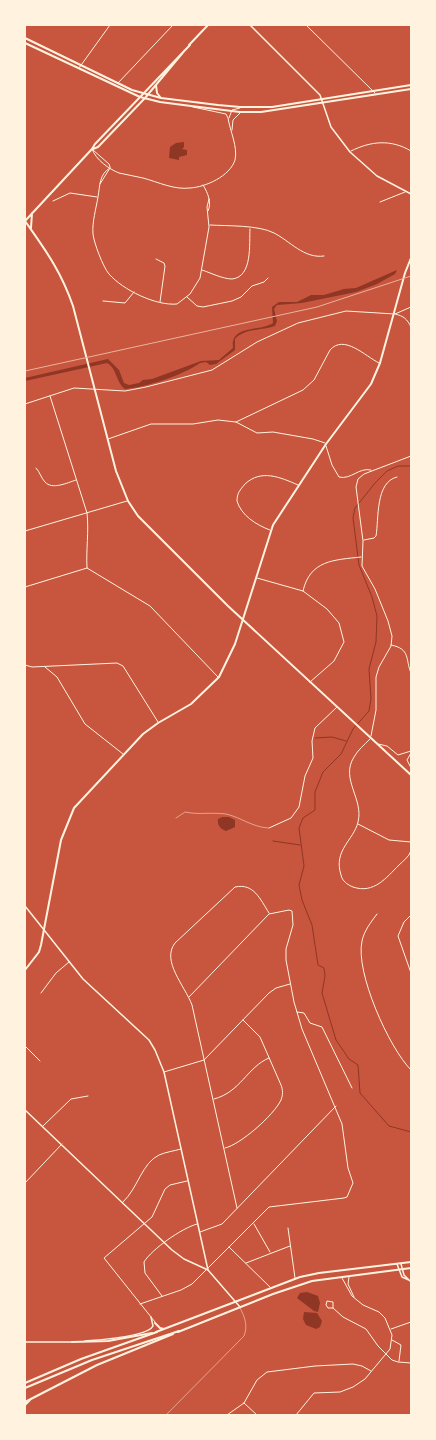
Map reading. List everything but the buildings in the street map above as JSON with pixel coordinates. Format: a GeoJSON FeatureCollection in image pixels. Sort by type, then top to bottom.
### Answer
{"type":"FeatureCollection","features":[{"type":"Feature","properties":{"kind":"main road"},"geometry":{"type":"LineString","coordinates":[[92,149],[98,147],[148,95],[208,25]]}},
{"type":"Feature","properties":{"kind":"main road"},"geometry":{"type":"LineString","coordinates":[[250,25],[305,79],[323,99],[331,127],[350,152],[377,176],[411,194]]}},
{"type":"Feature","properties":{"kind":"main road"},"geometry":{"type":"LineString","coordinates":[[25,38],[118,83],[148,95],[162,98],[240,107],[272,107],[411,85]]}},
{"type":"Feature","properties":{"kind":"main road"},"geometry":{"type":"LineString","coordinates":[[25,43],[140,97],[191,106],[232,111],[274,111],[411,90]]}},
{"type":"Feature","properties":{"kind":"main road"},"geometry":{"type":"LineString","coordinates":[[190,45],[176,57],[25,221],[57,267],[66,285],[79,328],[116,471],[128,501],[148,527],[243,619],[411,775]]}},
{"type":"Feature","properties":{"kind":"main road"},"geometry":{"type":"LineString","coordinates":[[45,53],[48,49]]}},
{"type":"Feature","properties":{"kind":"main road"},"geometry":{"type":"LineString","coordinates":[[156,85],[157,93],[162,98]]}},
{"type":"Feature","properties":{"kind":"main road"},"geometry":{"type":"LineString","coordinates":[[31,230],[32,212]]}},
{"type":"Feature","properties":{"kind":"main road"},"geometry":{"type":"LineString","coordinates":[[25,970],[39,952],[61,840],[69,818],[80,800],[143,734],[158,723],[191,704],[219,677],[228,661],[243,619],[271,530],[298,485],[326,444],[371,384],[395,314],[405,273],[411,258]]}},
{"type":"Feature","properties":{"kind":"main road"},"geometry":{"type":"LineString","coordinates":[[25,906],[44,932],[84,980],[149,1040],[155,1050],[164,1072],[208,1270]]}},
{"type":"Feature","properties":{"kind":"main road"},"geometry":{"type":"LineString","coordinates":[[25,1110],[44,1126],[164,1244],[184,1258],[208,1270],[240,1307]]}},
{"type":"Feature","properties":{"kind":"main road"},"geometry":{"type":"LineString","coordinates":[[25,1383],[81,1359],[157,1332],[295,1279],[319,1273],[411,1262]]}},
{"type":"Feature","properties":{"kind":"main road"},"geometry":{"type":"LineString","coordinates":[[397,1264],[403,1279],[411,1281]]}},
{"type":"Feature","properties":{"kind":"main road"},"geometry":{"type":"LineString","coordinates":[[401,1264],[404,1275],[411,1281]]}},
{"type":"Feature","properties":{"kind":"main road"},"geometry":{"type":"LineString","coordinates":[[25,1402],[97,1365],[240,1307],[304,1284],[341,1276],[411,1268]]}},
{"type":"Feature","properties":{"kind":"main road"},"geometry":{"type":"LineString","coordinates":[[72,1342],[103,1339],[149,1330],[153,1325],[150,1317]]}},
{"type":"Feature","properties":{"kind":"main road"},"geometry":{"type":"LineString","coordinates":[[155,1323],[160,1328],[165,1329]]}},
{"type":"Feature","properties":{"kind":"main road"},"geometry":{"type":"LineString","coordinates":[[25,1388],[85,1362],[179,1331]]}},
{"type":"Feature","properties":{"kind":"main road"},"geometry":{"type":"LineString","coordinates":[[25,1342],[108,1341],[157,1332]]}},
{"type":"Feature","properties":{"kind":"main road"},"geometry":{"type":"LineString","coordinates":[[25,1405],[36,1396]]}},
{"type":"Feature","properties":{"kind":"street"},"geometry":{"type":"LineString","coordinates":[[79,68],[110,25]]}},
{"type":"Feature","properties":{"kind":"street"},"geometry":{"type":"LineString","coordinates":[[118,83],[173,25]]}},
{"type":"Feature","properties":{"kind":"street"},"geometry":{"type":"LineString","coordinates":[[306,25],[376,95]]}},
{"type":"Feature","properties":{"kind":"street"},"geometry":{"type":"LineString","coordinates":[[92,149],[94,155],[110,168],[119,172],[179,188],[191,188],[203,185],[226,173],[232,167],[236,154],[229,120],[223,113],[191,106]]}},
{"type":"Feature","properties":{"kind":"street"},"geometry":{"type":"LineString","coordinates":[[229,120],[232,111],[240,107]]}},
{"type":"Feature","properties":{"kind":"street"},"geometry":{"type":"LineString","coordinates":[[232,133],[233,120],[244,112]]}},
{"type":"Feature","properties":{"kind":"street"},"geometry":{"type":"LineString","coordinates":[[350,152],[371,143],[382,142],[390,143],[411,151]]}},
{"type":"Feature","properties":{"kind":"street"},"geometry":{"type":"LineString","coordinates":[[92,149],[109,164],[110,168]]}},
{"type":"Feature","properties":{"kind":"street"},"geometry":{"type":"LineString","coordinates":[[100,185],[110,168]]}},
{"type":"Feature","properties":{"kind":"street"},"geometry":{"type":"LineString","coordinates":[[110,168],[102,175],[93,230],[94,239],[108,273],[146,299],[159,303],[177,304],[198,284],[209,225],[207,201],[209,199]]}},
{"type":"Feature","properties":{"kind":"street"},"geometry":{"type":"LineString","coordinates":[[203,185],[207,190],[210,204],[208,212]]}},
{"type":"Feature","properties":{"kind":"street"},"geometry":{"type":"LineString","coordinates":[[380,202],[406,192]]}},
{"type":"Feature","properties":{"kind":"street"},"geometry":{"type":"LineString","coordinates":[[53,201],[70,193],[98,197]]}},
{"type":"Feature","properties":{"kind":"street"},"geometry":{"type":"LineString","coordinates":[[209,225],[270,231],[307,254],[324,256]]}},
{"type":"Feature","properties":{"kind":"street"},"geometry":{"type":"LineString","coordinates":[[201,270],[230,278],[241,275],[248,262],[250,228]]}},
{"type":"Feature","properties":{"kind":"street"},"geometry":{"type":"LineString","coordinates":[[156,259],[164,263],[165,266],[159,303]]}},
{"type":"Feature","properties":{"kind":"street"},"geometry":{"type":"LineString","coordinates":[[187,296],[197,306],[205,307],[238,299],[252,286],[264,282],[268,278]]}},
{"type":"Feature","properties":{"kind":"street"},"geometry":{"type":"LineString","coordinates":[[103,301],[125,303],[134,292]]}},
{"type":"Feature","properties":{"kind":"street"},"geometry":{"type":"LineString","coordinates":[[395,314],[411,307]]}},
{"type":"Feature","properties":{"kind":"street"},"geometry":{"type":"LineString","coordinates":[[25,404],[78,388],[120,391],[136,390],[212,370],[257,342],[298,323],[346,311],[395,314],[403,316],[411,327]]}},
{"type":"Feature","properties":{"kind":"street"},"geometry":{"type":"LineString","coordinates":[[236,422],[303,390],[314,380],[330,350],[334,346],[348,344],[379,363]]}},
{"type":"Feature","properties":{"kind":"street"},"geometry":{"type":"LineString","coordinates":[[50,396],[87,513],[89,530],[86,549],[87,568]]}},
{"type":"Feature","properties":{"kind":"street"},"geometry":{"type":"LineString","coordinates":[[108,439],[151,424],[193,424],[218,420],[236,422],[257,433],[273,432],[313,439],[326,444],[332,465],[339,477],[348,477],[363,469],[372,470]]}},
{"type":"Feature","properties":{"kind":"street"},"geometry":{"type":"LineString","coordinates":[[411,456],[361,475],[358,479],[356,490],[363,540],[361,557],[364,571],[375,589],[390,626],[392,636],[391,645],[379,667],[376,677],[376,710],[370,738],[354,756],[349,771],[349,778],[358,808],[358,823],[342,850],[341,874],[344,880],[350,885],[364,889],[375,887],[382,882],[411,852]]}},
{"type":"Feature","properties":{"kind":"street"},"geometry":{"type":"LineString","coordinates":[[36,468],[44,481],[51,485],[59,485],[77,480]]}},
{"type":"Feature","properties":{"kind":"street"},"geometry":{"type":"LineString","coordinates":[[271,530],[257,524],[242,512],[237,501],[239,491],[254,477],[261,475],[298,485]]}},
{"type":"Feature","properties":{"kind":"street"},"geometry":{"type":"LineString","coordinates":[[363,540],[374,538],[376,536],[379,503],[385,484],[397,477]]}},
{"type":"Feature","properties":{"kind":"street"},"geometry":{"type":"LineString","coordinates":[[25,531],[128,501]]}},
{"type":"Feature","properties":{"kind":"street"},"geometry":{"type":"LineString","coordinates":[[303,591],[306,579],[311,572],[326,562],[361,557]]}},
{"type":"Feature","properties":{"kind":"street"},"geometry":{"type":"LineString","coordinates":[[25,587],[87,568],[150,606],[219,677]]}},
{"type":"Feature","properties":{"kind":"street"},"geometry":{"type":"LineString","coordinates":[[256,578],[303,591],[327,609],[339,623],[344,642],[334,661],[310,682]]}},
{"type":"Feature","properties":{"kind":"street"},"geometry":{"type":"LineString","coordinates":[[411,598],[411,612]]}},
{"type":"Feature","properties":{"kind":"street"},"geometry":{"type":"LineString","coordinates":[[391,645],[400,647],[405,652],[411,674]]}},
{"type":"Feature","properties":{"kind":"street"},"geometry":{"type":"LineString","coordinates":[[25,665],[32,667],[117,663],[123,666],[158,723]]}},
{"type":"Feature","properties":{"kind":"street"},"geometry":{"type":"LineString","coordinates":[[44,666],[57,677],[85,724],[124,755]]}},
{"type":"Feature","properties":{"kind":"street"},"geometry":{"type":"LineString","coordinates":[[269,828],[291,818],[299,807],[305,776],[313,758],[312,741],[315,728],[337,707]]}},
{"type":"Feature","properties":{"kind":"street"},"geometry":{"type":"LineString","coordinates":[[377,743],[387,746],[398,755],[411,752]]}},
{"type":"Feature","properties":{"kind":"street"},"geometry":{"type":"LineString","coordinates":[[411,752],[407,761],[411,768]]}},
{"type":"Feature","properties":{"kind":"street"},"geometry":{"type":"LineString","coordinates":[[358,823],[389,840],[411,842]]}},
{"type":"Feature","properties":{"kind":"street"},"geometry":{"type":"LineString","coordinates":[[237,1208],[189,997],[170,960],[171,950],[175,943],[234,887],[244,886],[253,890],[269,914]]}},
{"type":"Feature","properties":{"kind":"street"},"geometry":{"type":"LineString","coordinates":[[140,1304],[162,1297],[192,1284],[208,1270],[266,1209],[271,1206],[347,1197],[353,1183],[348,1168],[342,1124],[297,1012],[286,955],[292,925],[292,911],[288,910],[269,914],[189,997]]}},
{"type":"Feature","properties":{"kind":"street"},"geometry":{"type":"LineString","coordinates":[[376,914],[364,932],[361,942],[361,955],[374,1006],[391,1042],[404,1063],[411,1070]]}},
{"type":"Feature","properties":{"kind":"street"},"geometry":{"type":"LineString","coordinates":[[411,915],[404,922],[398,936],[411,973]]}},
{"type":"Feature","properties":{"kind":"street"},"geometry":{"type":"LineString","coordinates":[[41,993],[56,973],[69,962]]}},
{"type":"Feature","properties":{"kind":"street"},"geometry":{"type":"LineString","coordinates":[[164,1072],[204,1060],[271,991],[291,984]]}},
{"type":"Feature","properties":{"kind":"street"},"geometry":{"type":"LineString","coordinates":[[297,1012],[304,1013],[310,1023],[322,1027],[352,1088]]}},
{"type":"Feature","properties":{"kind":"street"},"geometry":{"type":"LineString","coordinates":[[224,1148],[238,1143],[248,1136],[281,1099],[282,1088],[259,1034],[243,1020]]}},
{"type":"Feature","properties":{"kind":"street"},"geometry":{"type":"LineString","coordinates":[[25,1046],[40,1061]]}},
{"type":"Feature","properties":{"kind":"street"},"geometry":{"type":"LineString","coordinates":[[213,1099],[231,1092],[261,1062],[269,1058]]}},
{"type":"Feature","properties":{"kind":"street"},"geometry":{"type":"LineString","coordinates":[[44,1126],[72,1099],[88,1096]]}},
{"type":"Feature","properties":{"kind":"street"},"geometry":{"type":"LineString","coordinates":[[199,1232],[222,1224],[336,1106]]}},
{"type":"Feature","properties":{"kind":"street"},"geometry":{"type":"LineString","coordinates":[[25,1183],[62,1144]]}},
{"type":"Feature","properties":{"kind":"street"},"geometry":{"type":"LineString","coordinates":[[122,1202],[136,1187],[144,1170],[151,1161],[159,1155],[181,1149]]}},
{"type":"Feature","properties":{"kind":"street"},"geometry":{"type":"LineString","coordinates":[[155,1323],[104,1258],[145,1224],[155,1212],[165,1188],[170,1185],[188,1181]]}},
{"type":"Feature","properties":{"kind":"street"},"geometry":{"type":"LineString","coordinates":[[253,1223],[270,1253]]}},
{"type":"Feature","properties":{"kind":"street"},"geometry":{"type":"LineString","coordinates":[[162,1297],[145,1273],[144,1265],[149,1255],[189,1227],[197,1224]]}},
{"type":"Feature","properties":{"kind":"street"},"geometry":{"type":"LineString","coordinates":[[288,1228],[295,1279]]}},
{"type":"Feature","properties":{"kind":"street"},"geometry":{"type":"LineString","coordinates":[[246,1263],[290,1245]]}},
{"type":"Feature","properties":{"kind":"street"},"geometry":{"type":"LineString","coordinates":[[229,1247],[272,1288]]}},
{"type":"Feature","properties":{"kind":"street"},"geometry":{"type":"LineString","coordinates":[[350,1275],[348,1284],[354,1297]]}},
{"type":"Feature","properties":{"kind":"street"},"geometry":{"type":"LineString","coordinates":[[296,1415],[314,1393],[347,1390],[360,1384],[390,1349],[392,1340],[390,1329],[385,1318],[379,1312],[363,1305],[354,1297],[341,1276]]}},
{"type":"Feature","properties":{"kind":"street"},"geometry":{"type":"LineString","coordinates":[[333,1308],[333,1302],[327,1302],[327,1308],[333,1308],[343,1317],[366,1329],[386,1355],[399,1362],[411,1363]]}},
{"type":"Feature","properties":{"kind":"street"},"geometry":{"type":"LineString","coordinates":[[390,1329],[411,1322]]}},
{"type":"Feature","properties":{"kind":"street"},"geometry":{"type":"LineString","coordinates":[[392,1340],[401,1345],[399,1362]]}},
{"type":"Feature","properties":{"kind":"street"},"geometry":{"type":"LineString","coordinates":[[227,1415],[244,1403],[257,1380],[270,1371],[353,1364],[362,1366],[371,1372]]}},
{"type":"Feature","properties":{"kind":"street"},"geometry":{"type":"LineString","coordinates":[[244,1403],[257,1415]]}},
{"type":"Feature","properties":{"kind":"lane"},"geometry":{"type":"LineString","coordinates":[[176,818],[185,812],[201,815],[212,812],[226,814],[255,826],[269,828]]}},
{"type":"Feature","properties":{"kind":"lane"},"geometry":{"type":"LineString","coordinates":[[166,1415],[240,1341],[246,1331],[244,1314],[240,1307]]}},
{"type":"Feature","properties":{"kind":"shaded area"},"geometry":{"type":"Polygon","coordinates":[[[184,142],[184,147],[182,149],[187,150],[187,155],[179,157],[179,160],[169,158],[170,147],[176,143],[184,142]]]}},
{"type":"Feature","properties":{"kind":"shaded area"},"geometry":{"type":"Polygon","coordinates":[[[397,270],[395,274],[377,284],[356,292],[302,303],[277,305],[274,309],[277,321],[275,326],[248,331],[239,335],[235,339],[235,350],[216,364],[210,365],[206,362],[200,363],[175,376],[154,383],[125,389],[120,383],[113,368],[107,363],[25,381],[25,378],[108,359],[119,370],[124,383],[129,385],[139,383],[143,380],[152,379],[201,361],[219,360],[233,348],[233,340],[236,335],[247,330],[267,326],[273,323],[272,307],[279,302],[297,302],[311,295],[324,295],[344,289],[356,288],[397,270]]]}},
{"type":"Feature","properties":{"kind":"shaded area"},"geometry":{"type":"Polygon","coordinates":[[[222,817],[229,817],[235,820],[235,827],[226,831],[221,828],[218,824],[218,819],[222,817]]]}},
{"type":"Feature","properties":{"kind":"shaded area"},"geometry":{"type":"Polygon","coordinates":[[[307,1292],[318,1296],[320,1303],[318,1312],[314,1311],[297,1298],[300,1293],[307,1292]]]}},
{"type":"Feature","properties":{"kind":"shaded area"},"geometry":{"type":"Polygon","coordinates":[[[304,1312],[317,1313],[322,1321],[320,1327],[316,1329],[306,1325],[303,1319],[304,1312]]]}},
{"type":"Feature","properties":{"kind":"waterway"},"geometry":{"type":"LineString","coordinates":[[411,466],[398,466],[387,471],[375,483],[355,508],[353,518],[359,565],[372,597],[377,616],[376,642],[369,669],[371,699],[369,711],[353,729],[341,754],[323,772],[315,792],[315,810],[303,818],[299,828],[304,866],[299,885],[302,900],[312,925],[318,965],[324,968],[325,976],[322,993],[336,1040],[349,1059],[358,1065],[360,1093],[389,1126],[411,1132]]}},
{"type":"Feature","properties":{"kind":"waterway"},"geometry":{"type":"LineString","coordinates":[[315,738],[332,737],[346,741]]}},
{"type":"Feature","properties":{"kind":"waterway"},"geometry":{"type":"LineString","coordinates":[[273,841],[300,845]]}},
{"type":"Feature","properties":{"kind":"railway"},"geometry":{"type":"LineString","coordinates":[[25,371],[317,307],[411,276]]}}]}
